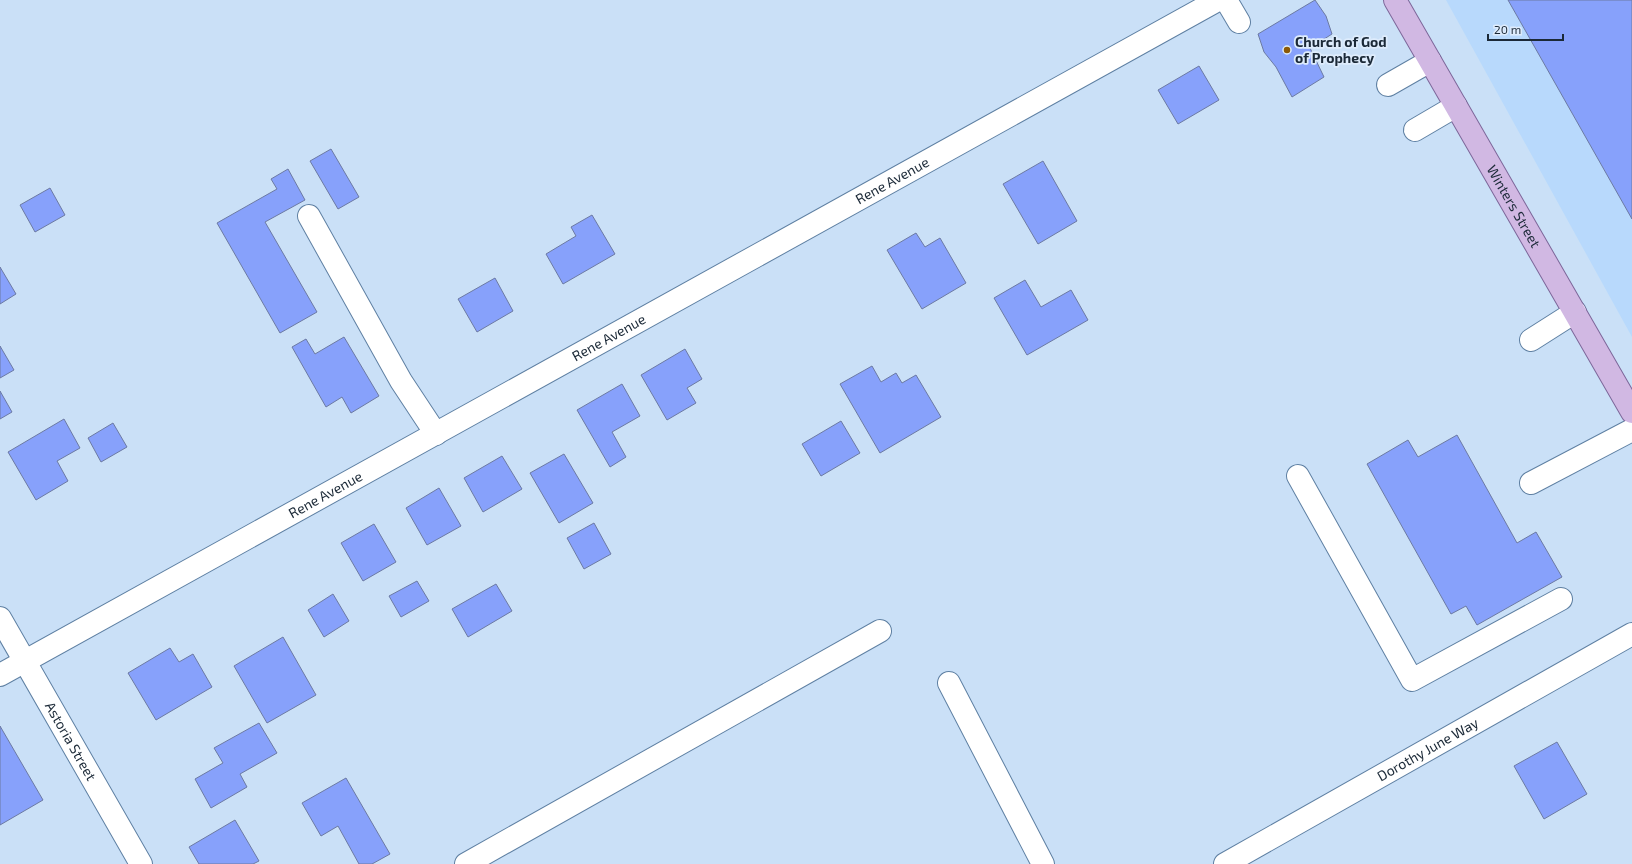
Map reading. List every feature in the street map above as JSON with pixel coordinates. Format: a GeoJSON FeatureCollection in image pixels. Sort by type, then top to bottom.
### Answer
{"type":"FeatureCollection","features":[{"type":"Feature","properties":{"kind":"main road","name":"Winters Street"},"geometry":{"type":"LineString","coordinates":[[1395,0],[1632,412]]}},
{"type":"Feature","properties":{"kind":"street","name":"Rene Avenue"},"geometry":{"type":"LineString","coordinates":[[0,675],[1218,0]]}},
{"type":"Feature","properties":{"kind":"street"},"geometry":{"type":"LineString","coordinates":[[1226,0],[1239,22]]}},
{"type":"Feature","properties":{"kind":"street"},"geometry":{"type":"LineString","coordinates":[[1388,85],[1430,61]]}},
{"type":"Feature","properties":{"kind":"street"},"geometry":{"type":"LineString","coordinates":[[1415,130],[1456,106]]}},
{"type":"Feature","properties":{"kind":"street"},"geometry":{"type":"LineString","coordinates":[[309,216],[402,381],[436,434]]}},
{"type":"Feature","properties":{"kind":"street"},"geometry":{"type":"LineString","coordinates":[[1531,340],[1574,312]]}},
{"type":"Feature","properties":{"kind":"street"},"geometry":{"type":"LineString","coordinates":[[1531,483],[1632,430]]}},
{"type":"Feature","properties":{"kind":"street"},"geometry":{"type":"LineString","coordinates":[[1298,476],[1412,680],[1561,599]]}},
{"type":"Feature","properties":{"kind":"street","name":"Astoria Street"},"geometry":{"type":"LineString","coordinates":[[0,618],[141,864]]}},
{"type":"Feature","properties":{"kind":"street"},"geometry":{"type":"LineString","coordinates":[[466,864],[880,630]]}},
{"type":"Feature","properties":{"kind":"street","name":"Dorothy June Way"},"geometry":{"type":"LineString","coordinates":[[1225,864],[1632,634]]}},
{"type":"Feature","properties":{"kind":"street"},"geometry":{"type":"LineString","coordinates":[[948,684],[1043,864]]}},
{"type":"Feature","properties":{"kind":"shaded area"},"geometry":{"type":"Polygon","coordinates":[[[1446,0],[1632,0],[1632,337],[1446,0]]]}},
{"type":"Feature","properties":{"kind":"building","name":"Church of God of Prophecy"},"geometry":{"type":"Polygon","coordinates":[[[1315,0],[1326,16],[1332,34],[1310,48],[1324,77],[1292,97],[1276,67],[1264,52],[1258,34],[1315,0]]]}},
{"type":"Feature","properties":{"kind":"building"},"geometry":{"type":"Polygon","coordinates":[[[1508,0],[1632,0],[1632,219],[1508,0]]]}},
{"type":"Feature","properties":{"kind":"building"},"geometry":{"type":"Polygon","coordinates":[[[1199,66],[1219,100],[1178,124],[1158,90],[1199,66]]]}},
{"type":"Feature","properties":{"kind":"building"},"geometry":{"type":"Polygon","coordinates":[[[331,149],[359,197],[338,209],[310,161],[331,149]]]}},
{"type":"Feature","properties":{"kind":"building"},"geometry":{"type":"Polygon","coordinates":[[[1043,161],[1077,221],[1038,244],[1003,184],[1043,161]]]}},
{"type":"Feature","properties":{"kind":"building"},"geometry":{"type":"Polygon","coordinates":[[[288,169],[305,200],[265,222],[317,312],[280,333],[217,223],[277,189],[271,179],[288,169]]]}},
{"type":"Feature","properties":{"kind":"building"},"geometry":{"type":"Polygon","coordinates":[[[50,188],[65,215],[35,232],[20,205],[50,188]]]}},
{"type":"Feature","properties":{"kind":"building"},"geometry":{"type":"Polygon","coordinates":[[[592,215],[615,254],[563,284],[546,254],[576,236],[571,227],[592,215]]]}},
{"type":"Feature","properties":{"kind":"building"},"geometry":{"type":"Polygon","coordinates":[[[916,233],[925,247],[940,238],[966,283],[922,309],[887,250],[916,233]]]}},
{"type":"Feature","properties":{"kind":"building"},"geometry":{"type":"Polygon","coordinates":[[[0,267],[16,294],[0,304],[0,267]]]}},
{"type":"Feature","properties":{"kind":"building"},"geometry":{"type":"Polygon","coordinates":[[[495,278],[513,311],[477,332],[458,299],[495,278]]]}},
{"type":"Feature","properties":{"kind":"building"},"geometry":{"type":"Polygon","coordinates":[[[1025,280],[1041,307],[1071,290],[1088,320],[1027,355],[994,298],[1025,280]]]}},
{"type":"Feature","properties":{"kind":"building"},"geometry":{"type":"Polygon","coordinates":[[[344,337],[379,396],[351,413],[342,397],[326,407],[292,347],[306,339],[315,354],[344,337]]]}},
{"type":"Feature","properties":{"kind":"building"},"geometry":{"type":"Polygon","coordinates":[[[0,346],[14,370],[0,378],[0,346]]]}},
{"type":"Feature","properties":{"kind":"building"},"geometry":{"type":"Polygon","coordinates":[[[685,349],[702,379],[687,388],[696,403],[667,420],[641,375],[685,349]]]}},
{"type":"Feature","properties":{"kind":"building"},"geometry":{"type":"Polygon","coordinates":[[[872,366],[881,382],[896,373],[902,383],[916,375],[941,417],[880,453],[840,384],[872,366]]]}},
{"type":"Feature","properties":{"kind":"building"},"geometry":{"type":"Polygon","coordinates":[[[622,384],[640,416],[612,432],[626,457],[610,467],[577,410],[622,384]]]}},
{"type":"Feature","properties":{"kind":"building"},"geometry":{"type":"Polygon","coordinates":[[[0,391],[12,412],[0,419],[0,391]]]}},
{"type":"Feature","properties":{"kind":"building"},"geometry":{"type":"Polygon","coordinates":[[[64,419],[80,448],[57,461],[68,481],[36,500],[8,452],[64,419]]]}},
{"type":"Feature","properties":{"kind":"building"},"geometry":{"type":"Polygon","coordinates":[[[841,421],[860,453],[821,476],[802,444],[841,421]]]}},
{"type":"Feature","properties":{"kind":"building"},"geometry":{"type":"Polygon","coordinates":[[[113,423],[127,447],[101,462],[88,438],[113,423]]]}},
{"type":"Feature","properties":{"kind":"building"},"geometry":{"type":"Polygon","coordinates":[[[1457,435],[1517,543],[1536,532],[1562,577],[1477,625],[1466,606],[1451,614],[1367,464],[1408,440],[1418,457],[1457,435]]]}},
{"type":"Feature","properties":{"kind":"building"},"geometry":{"type":"Polygon","coordinates":[[[564,454],[593,503],[559,523],[530,473],[564,454]]]}},
{"type":"Feature","properties":{"kind":"building"},"geometry":{"type":"Polygon","coordinates":[[[502,456],[522,489],[483,512],[464,478],[502,456]]]}},
{"type":"Feature","properties":{"kind":"building"},"geometry":{"type":"Polygon","coordinates":[[[439,488],[461,526],[427,545],[406,508],[439,488]]]}},
{"type":"Feature","properties":{"kind":"building"},"geometry":{"type":"Polygon","coordinates":[[[594,523],[611,554],[584,569],[567,538],[594,523]]]}},
{"type":"Feature","properties":{"kind":"building"},"geometry":{"type":"Polygon","coordinates":[[[374,524],[396,562],[363,581],[341,543],[374,524]]]}},
{"type":"Feature","properties":{"kind":"building"},"geometry":{"type":"Polygon","coordinates":[[[417,581],[429,601],[401,617],[389,596],[417,581]]]}},
{"type":"Feature","properties":{"kind":"building"},"geometry":{"type":"Polygon","coordinates":[[[496,584],[512,611],[468,637],[452,609],[496,584]]]}},
{"type":"Feature","properties":{"kind":"building"},"geometry":{"type":"Polygon","coordinates":[[[333,594],[349,621],[324,637],[308,610],[333,594]]]}},
{"type":"Feature","properties":{"kind":"building"},"geometry":{"type":"Polygon","coordinates":[[[283,637],[316,695],[267,723],[234,666],[283,637]]]}},
{"type":"Feature","properties":{"kind":"building"},"geometry":{"type":"Polygon","coordinates":[[[170,648],[179,662],[193,654],[212,687],[156,720],[128,673],[170,648]]]}},
{"type":"Feature","properties":{"kind":"building"},"geometry":{"type":"Polygon","coordinates":[[[259,723],[277,753],[240,774],[247,787],[211,808],[195,779],[223,763],[214,748],[259,723]]]}},
{"type":"Feature","properties":{"kind":"building"},"geometry":{"type":"Polygon","coordinates":[[[0,726],[43,800],[0,825],[0,726]]]}},
{"type":"Feature","properties":{"kind":"building"},"geometry":{"type":"Polygon","coordinates":[[[1557,742],[1587,794],[1544,819],[1514,766],[1557,742]]]}},
{"type":"Feature","properties":{"kind":"building"},"geometry":{"type":"Polygon","coordinates":[[[346,778],[390,854],[372,864],[359,864],[338,826],[321,836],[302,803],[346,778]]]}},
{"type":"Feature","properties":{"kind":"building"},"geometry":{"type":"Polygon","coordinates":[[[235,820],[259,861],[253,864],[199,864],[189,847],[235,820]]]}},
{"type":"Feature","properties":{"kind":"place","name":"Church of God of Prophecy"},"geometry":{"type":"Point","coordinates":[1287,50]}}]}
